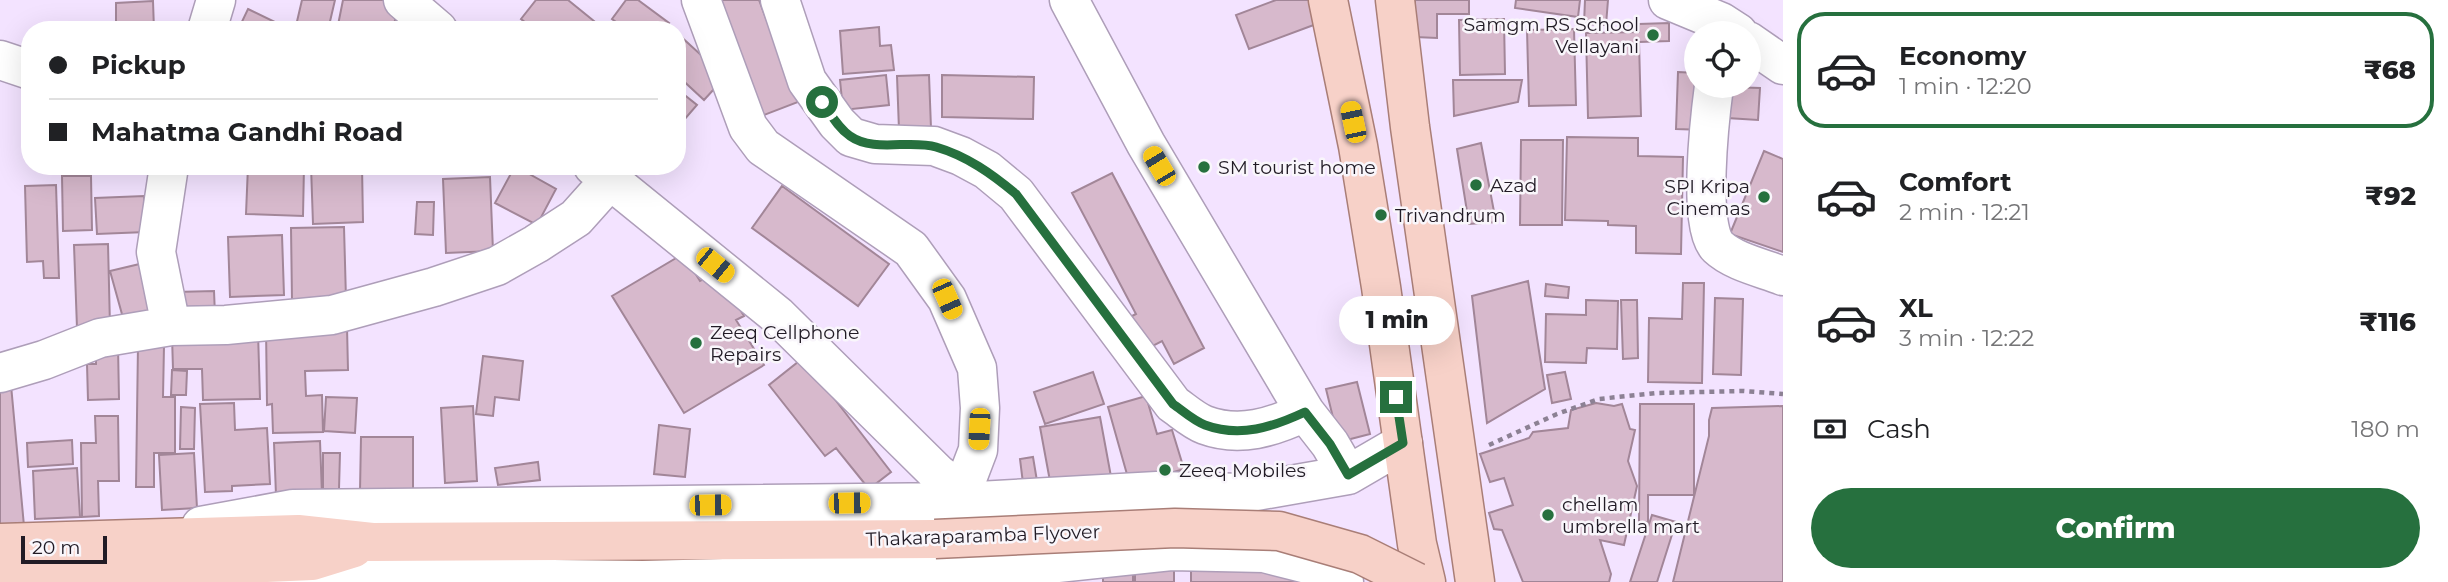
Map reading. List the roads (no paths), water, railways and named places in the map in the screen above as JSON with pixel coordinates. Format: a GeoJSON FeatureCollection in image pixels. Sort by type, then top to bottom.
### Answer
{"type":"FeatureCollection","features":[{"type":"Feature","properties":{"kind":"main road"},"geometry":{"type":"LineString","coordinates":[[1328,0],[1358,146],[1416,544],[1426,582]]}},
{"type":"Feature","properties":{"kind":"main road"},"geometry":{"type":"LineString","coordinates":[[1395,0],[1456,459],[1482,578]]}},
{"type":"Feature","properties":{"kind":"main road","name":"Thakaraparamba Flyover"},"geometry":{"type":"LineString","coordinates":[[370,566],[1175,528],[1279,531],[1360,554],[1416,582]]}},
{"type":"Feature","properties":{"kind":"main road"},"geometry":{"type":"LineString","coordinates":[[0,543],[298,534],[370,566]]}},
{"type":"Feature","properties":{"kind":"main road"},"geometry":{"type":"LineString","coordinates":[[0,570],[153,568],[312,561],[370,566]]}},
{"type":"Feature","properties":{"kind":"street"},"geometry":{"type":"LineString","coordinates":[[210,21],[216,0]]}},
{"type":"Feature","properties":{"kind":"street"},"geometry":{"type":"LineString","coordinates":[[403,0],[428,21]]}},
{"type":"Feature","properties":{"kind":"street"},"geometry":{"type":"LineString","coordinates":[[701,0],[748,127],[763,147],[911,249],[947,299],[976,368],[980,408],[978,450],[961,497]]}},
{"type":"Feature","properties":{"kind":"street"},"geometry":{"type":"LineString","coordinates":[[780,0],[807,81],[837,123],[851,137],[875,144],[934,146],[961,156],[987,170],[1016,194],[1173,404],[1204,425],[1236,431],[1278,425],[1305,412]]}},
{"type":"Feature","properties":{"kind":"street"},"geometry":{"type":"LineString","coordinates":[[1069,0],[1146,144],[1305,412],[1330,444],[1348,475]]}},
{"type":"Feature","properties":{"kind":"street"},"geometry":{"type":"LineString","coordinates":[[1668,0],[1710,21]]}},
{"type":"Feature","properties":{"kind":"street"},"geometry":{"type":"LineString","coordinates":[[1761,51],[1783,65]]}},
{"type":"Feature","properties":{"kind":"street"},"geometry":{"type":"LineString","coordinates":[[0,60],[21,66]]}},
{"type":"Feature","properties":{"kind":"street"},"geometry":{"type":"LineString","coordinates":[[1713,98],[1708,158],[1709,231],[1717,246],[1731,256],[1783,276]]}},
{"type":"Feature","properties":{"kind":"street"},"geometry":{"type":"LineString","coordinates":[[168,175],[156,252],[170,326]]}},
{"type":"Feature","properties":{"kind":"street"},"geometry":{"type":"LineString","coordinates":[[0,373],[44,360],[100,338],[170,326],[226,325],[332,315],[434,288],[497,266],[576,218],[601,175]]}},
{"type":"Feature","properties":{"kind":"street"},"geometry":{"type":"LineString","coordinates":[[604,175],[778,316],[961,497],[1035,575]]}},
{"type":"Feature","properties":{"kind":"street"},"geometry":{"type":"LineString","coordinates":[[123,540],[293,509],[1157,491],[1245,494],[1348,475],[1403,443]]}},
{"type":"Feature","properties":{"kind":"street"},"geometry":{"type":"LineString","coordinates":[[370,566],[475,580],[643,580],[974,572],[1035,575],[1171,551],[1264,553],[1315,566],[1344,582]]}},
{"type":"Feature","properties":{"kind":"place","name":"Samgm RS School Vellayani"},"geometry":{"type":"Point","coordinates":[1653,35]}},
{"type":"Feature","properties":{"kind":"place","name":"SM tourist home"},"geometry":{"type":"Point","coordinates":[1204,167]}},
{"type":"Feature","properties":{"kind":"place","name":"Azad"},"geometry":{"type":"Point","coordinates":[1476,185]}},
{"type":"Feature","properties":{"kind":"place","name":"SPI Kripa Cinemas"},"geometry":{"type":"Point","coordinates":[1764,197]}},
{"type":"Feature","properties":{"kind":"place","name":"Trivandrum"},"geometry":{"type":"Point","coordinates":[1381,215]}},
{"type":"Feature","properties":{"kind":"place","name":"Zeeq Cellphone Repairs"},"geometry":{"type":"Point","coordinates":[696,343]}},
{"type":"Feature","properties":{"kind":"place","name":"Zeeq Mobiles"},"geometry":{"type":"Point","coordinates":[1165,470]}},
{"type":"Feature","properties":{"kind":"place","name":"chellam umbrella mart"},"geometry":{"type":"Point","coordinates":[1548,515]}}]}
